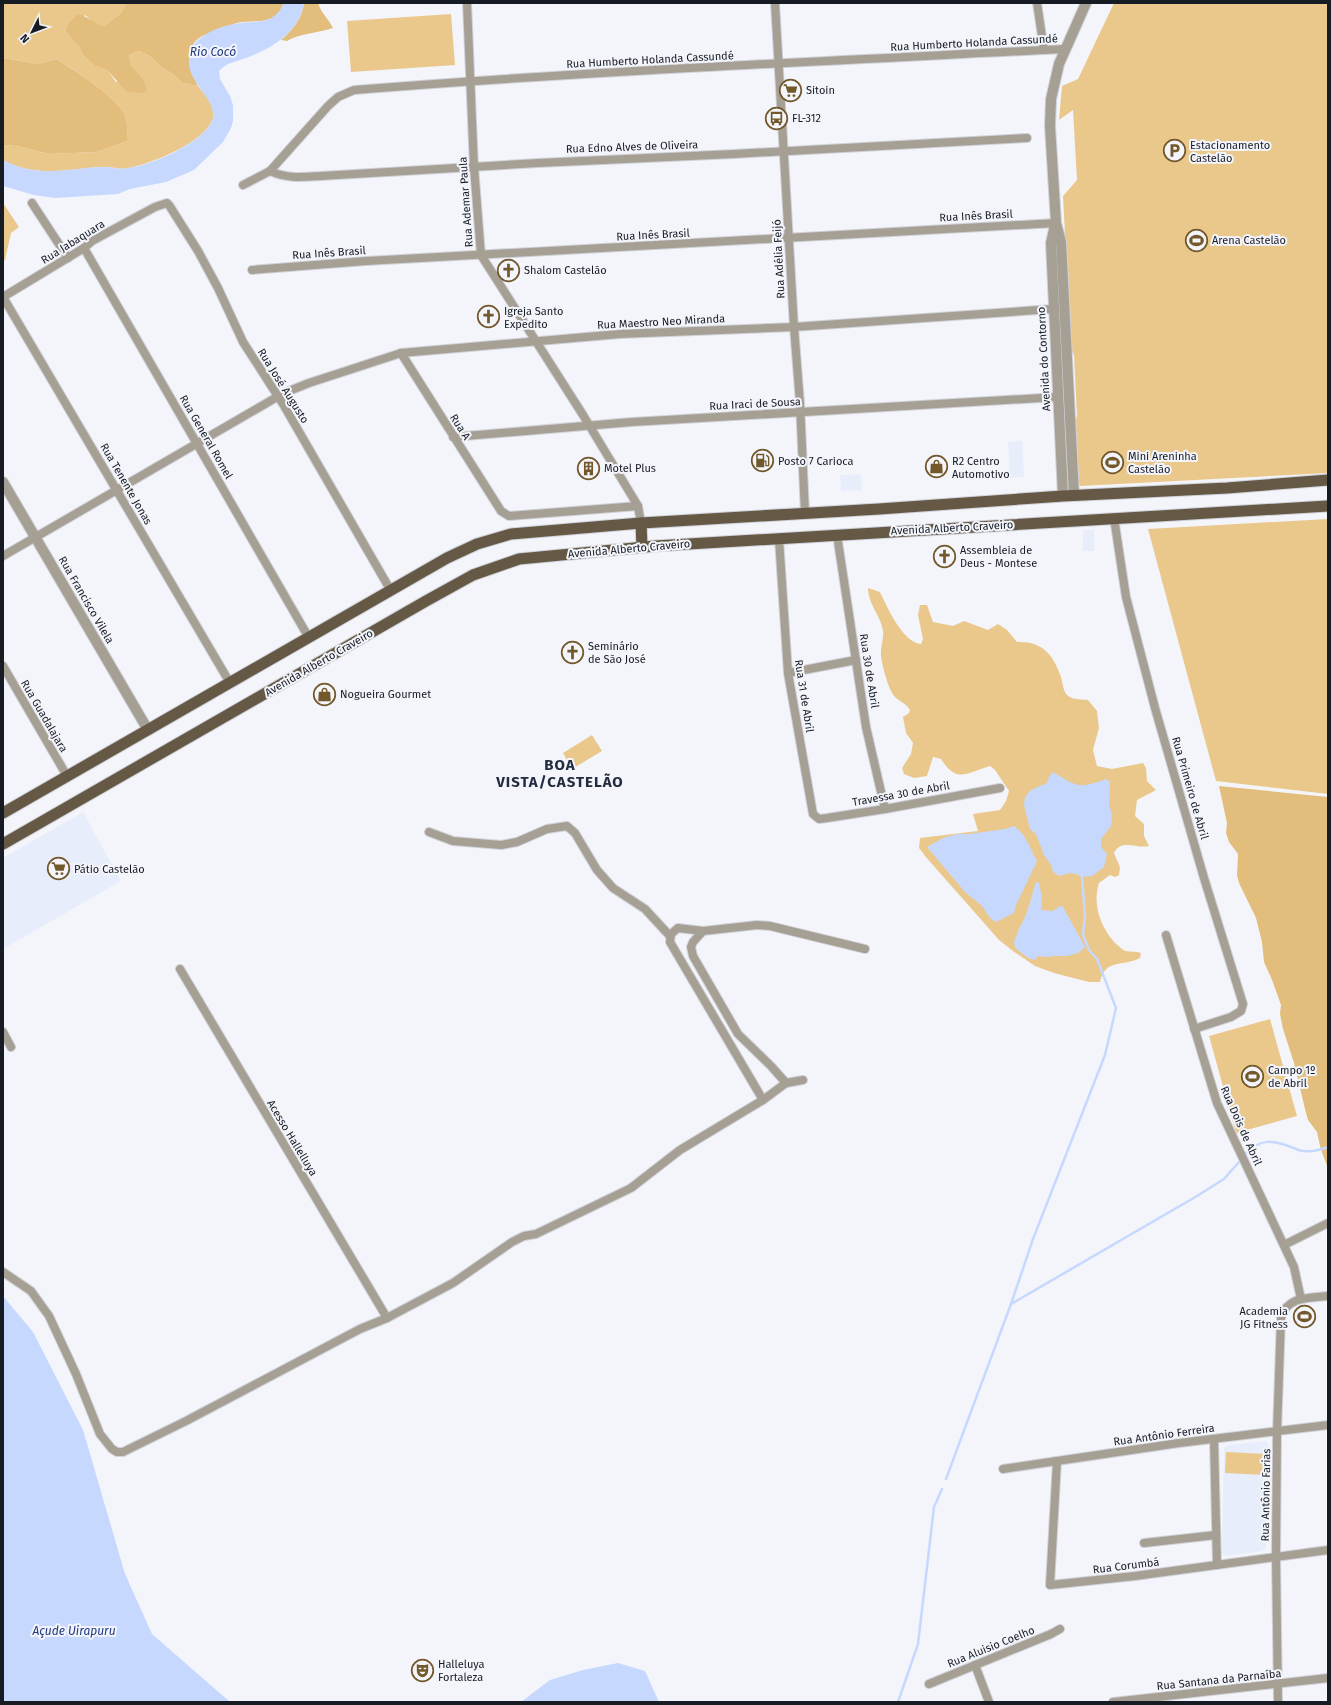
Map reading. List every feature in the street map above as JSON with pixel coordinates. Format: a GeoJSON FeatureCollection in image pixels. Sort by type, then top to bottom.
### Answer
{"type":"FeatureCollection","features":[{"type":"Feature","properties":{"kind":"main road","name":"Avenida Alberto Craveiro"},"geometry":{"type":"LineString","coordinates":[[3,813],[462,550],[511,534],[641,522],[805,513],[1069,495],[1227,488],[1328,480]]}},
{"type":"Feature","properties":{"kind":"main road","name":"Avenida Alberto Craveiro"},"geometry":{"type":"LineString","coordinates":[[3,844],[473,575],[519,559],[642,547],[1328,506]]}},
{"type":"Feature","properties":{"kind":"main road"},"geometry":{"type":"LineString","coordinates":[[641,522],[642,547]]}},
{"type":"Feature","properties":{"kind":"street","name":"Rua Ademar Paula"},"geometry":{"type":"LineString","coordinates":[[467,3],[474,167],[482,255],[638,506],[641,522]]}},
{"type":"Feature","properties":{"kind":"street","name":"Rua Adélia Feijó"},"geometry":{"type":"LineString","coordinates":[[775,3],[785,151],[805,513]]}},
{"type":"Feature","properties":{"kind":"street"},"geometry":{"type":"LineString","coordinates":[[1037,3],[1044,50]]}},
{"type":"Feature","properties":{"kind":"street","name":"Avenida do Contorno"},"geometry":{"type":"LineString","coordinates":[[1069,495],[1061,242],[1056,223],[1050,126],[1051,99],[1055,78],[1086,3]]}},
{"type":"Feature","properties":{"kind":"street","name":"Rua Humberto Holanda Cassundé"},"geometry":{"type":"LineString","coordinates":[[270,170],[328,106],[346,92],[354,90],[779,64],[1066,49]]}},
{"type":"Feature","properties":{"kind":"street","name":"Rua Edno Alves de Oliveira"},"geometry":{"type":"LineString","coordinates":[[270,170],[284,176],[298,177],[538,162],[1028,138]]}},
{"type":"Feature","properties":{"kind":"street"},"geometry":{"type":"LineString","coordinates":[[243,185],[270,170]]}},
{"type":"Feature","properties":{"kind":"street"},"geometry":{"type":"LineString","coordinates":[[32,203],[68,258]]}},
{"type":"Feature","properties":{"kind":"street","name":"Rua José Augusto"},"geometry":{"type":"LineString","coordinates":[[155,207],[167,203],[177,216],[218,288],[243,342],[278,396],[391,591]]}},
{"type":"Feature","properties":{"kind":"street","name":"Rua Jabaquara"},"geometry":{"type":"LineString","coordinates":[[3,297],[84,248],[92,241],[155,207]]}},
{"type":"Feature","properties":{"kind":"street","name":"Avenida do Contorno"},"geometry":{"type":"LineString","coordinates":[[1056,223],[1051,243],[1053,309],[1058,397],[1069,495]]}},
{"type":"Feature","properties":{"kind":"street","name":"Rua Inês Brasil"},"geometry":{"type":"LineString","coordinates":[[252,270],[366,261],[1056,223]]}},
{"type":"Feature","properties":{"kind":"street","name":"Rua General Romel"},"geometry":{"type":"LineString","coordinates":[[84,248],[309,638]]}},
{"type":"Feature","properties":{"kind":"street","name":"Rua Tenente Jonas"},"geometry":{"type":"LineString","coordinates":[[3,297],[230,683]]}},
{"type":"Feature","properties":{"kind":"street","name":"Rua Maestro Neo Miranda"},"geometry":{"type":"LineString","coordinates":[[3,556],[278,396],[309,383],[401,353],[620,334],[794,326],[1053,309]]}},
{"type":"Feature","properties":{"kind":"street","name":"Rua A"},"geometry":{"type":"LineString","coordinates":[[401,353],[501,511],[509,516],[638,506]]}},
{"type":"Feature","properties":{"kind":"street","name":"Rua Iraci de Sousa"},"geometry":{"type":"LineString","coordinates":[[453,437],[589,425],[1058,397]]}},
{"type":"Feature","properties":{"kind":"street","name":"Rua Francisco Vilela"},"geometry":{"type":"LineString","coordinates":[[3,482],[148,730]]}},
{"type":"Feature","properties":{"kind":"street","name":"Rua Primeiro de Abril"},"geometry":{"type":"LineString","coordinates":[[1114,518],[1128,605],[1204,878],[1243,1004],[1242,1010],[1235,1015],[1194,1029]]}},
{"type":"Feature","properties":{"kind":"street","name":"Rua 30 de Abril"},"geometry":{"type":"LineString","coordinates":[[837,535],[866,728],[885,809]]}},
{"type":"Feature","properties":{"kind":"street","name":"Rua 31 de Abril"},"geometry":{"type":"LineString","coordinates":[[779,539],[788,673],[812,808]]}},
{"type":"Feature","properties":{"kind":"street"},"geometry":{"type":"LineString","coordinates":[[788,673],[856,660]]}},
{"type":"Feature","properties":{"kind":"street","name":"Rua Guadalajara"},"geometry":{"type":"LineString","coordinates":[[3,666],[67,776]]}},
{"type":"Feature","properties":{"kind":"street","name":"Travessa 30 de Abril"},"geometry":{"type":"LineString","coordinates":[[812,808],[813,814],[819,819],[885,809],[1000,788]]}},
{"type":"Feature","properties":{"kind":"street"},"geometry":{"type":"LineString","coordinates":[[429,832],[453,841],[501,845],[517,842],[547,829],[567,826],[575,833],[597,870],[613,888],[647,911],[670,936]]}},
{"type":"Feature","properties":{"kind":"street"},"geometry":{"type":"LineString","coordinates":[[763,1100],[670,942],[670,936],[673,931],[681,928],[703,932],[736,926],[763,924],[865,948]]}},
{"type":"Feature","properties":{"kind":"street"},"geometry":{"type":"LineString","coordinates":[[703,932],[696,937],[691,947],[695,961],[738,1034],[786,1083]]}},
{"type":"Feature","properties":{"kind":"street","name":"Rua Dois de Abril"},"geometry":{"type":"LineString","coordinates":[[1166,935],[1217,1103],[1294,1267],[1302,1299]]}},
{"type":"Feature","properties":{"kind":"street","name":"Acesso Hallelluya"},"geometry":{"type":"LineString","coordinates":[[180,969],[387,1318]]}},
{"type":"Feature","properties":{"kind":"street"},"geometry":{"type":"LineString","coordinates":[[3,1032],[11,1047]]}},
{"type":"Feature","properties":{"kind":"street"},"geometry":{"type":"LineString","coordinates":[[3,1272],[31,1291],[49,1316],[76,1374],[100,1434],[112,1449],[117,1452],[128,1450],[453,1283],[512,1242],[524,1236],[536,1234],[631,1188],[680,1150],[763,1100],[786,1083],[803,1080]]}},
{"type":"Feature","properties":{"kind":"street"},"geometry":{"type":"LineString","coordinates":[[1284,1245],[1328,1222]]}},
{"type":"Feature","properties":{"kind":"street"},"geometry":{"type":"LineString","coordinates":[[1302,1299],[1328,1296]]}},
{"type":"Feature","properties":{"kind":"street","name":"Rua Antônio Farias"},"geometry":{"type":"LineString","coordinates":[[1278,1702],[1276,1557],[1277,1432],[1281,1318],[1283,1312],[1289,1304],[1293,1301],[1302,1299]]}},
{"type":"Feature","properties":{"kind":"street","name":"Rua Antônio Ferreira"},"geometry":{"type":"LineString","coordinates":[[1003,1469],[1214,1439],[1328,1425]]}},
{"type":"Feature","properties":{"kind":"street"},"geometry":{"type":"LineString","coordinates":[[1214,1439],[1217,1565]]}},
{"type":"Feature","properties":{"kind":"street","name":"Rua Corumbá"},"geometry":{"type":"LineString","coordinates":[[1057,1461],[1050,1585],[1328,1550]]}},
{"type":"Feature","properties":{"kind":"street"},"geometry":{"type":"LineString","coordinates":[[1144,1543],[1216,1535]]}},
{"type":"Feature","properties":{"kind":"street","name":"Rua Aluisio Coelho"},"geometry":{"type":"LineString","coordinates":[[929,1684],[1051,1634],[1060,1628]]}},
{"type":"Feature","properties":{"kind":"street"},"geometry":{"type":"LineString","coordinates":[[975,1664],[989,1702]]}},
{"type":"Feature","properties":{"kind":"street","name":"Rua Santana da Parnaíba"},"geometry":{"type":"LineString","coordinates":[[1113,1702],[1328,1678]]}},
{"type":"Feature","properties":{"kind":"shaded area"},"geometry":{"type":"Polygon","coordinates":[[[3,3],[126,3],[121,13],[104,26],[97,25],[85,15],[67,31],[83,55],[93,65],[108,71],[116,82],[142,77],[131,65],[129,55],[139,51],[150,56],[161,67],[173,74],[182,83],[198,86],[210,101],[213,108],[214,112],[212,122],[204,132],[180,149],[139,166],[126,169],[105,167],[41,171],[16,166],[3,160],[3,145],[16,146],[49,154],[97,152],[127,141],[127,124],[122,111],[115,102],[96,85],[56,59],[38,64],[3,58],[3,3]]]}},
{"type":"Feature","properties":{"kind":"shaded area"},"geometry":{"type":"Polygon","coordinates":[[[126,3],[284,3],[280,11],[270,19],[237,23],[204,35],[196,41],[190,53],[190,66],[198,86],[182,83],[173,74],[161,67],[150,56],[139,51],[129,55],[131,65],[142,77],[147,90],[142,93],[127,92],[108,71],[93,65],[83,55],[79,47],[66,31],[68,24],[78,14],[104,26],[121,13],[126,3]]]}},
{"type":"Feature","properties":{"kind":"shaded area"},"geometry":{"type":"Polygon","coordinates":[[[304,3],[318,3],[333,28],[298,36],[287,41],[281,40],[296,23],[301,14],[304,3]]]}},
{"type":"Feature","properties":{"kind":"shaded area","name":"Arena Castelão"},"geometry":{"type":"Polygon","coordinates":[[[1114,3],[1328,3],[1328,473],[1080,486],[1078,483],[1074,355],[1071,350],[1063,196],[1077,180],[1073,110],[1059,120],[1062,86],[1078,79],[1114,3]]]}},
{"type":"Feature","properties":{"kind":"shaded area"},"geometry":{"type":"Polygon","coordinates":[[[451,14],[455,65],[351,72],[347,21],[451,14]]]}},
{"type":"Feature","properties":{"kind":"shaded area"},"geometry":{"type":"Polygon","coordinates":[[[3,58],[38,64],[56,59],[85,78],[107,94],[123,111],[127,122],[127,141],[97,152],[49,154],[16,146],[3,145],[3,58]]]}},
{"type":"Feature","properties":{"kind":"shaded area"},"geometry":{"type":"Polygon","coordinates":[[[3,203],[19,227],[11,233],[5,260],[3,261],[3,203]]]}},
{"type":"Feature","properties":{"kind":"shaded area"},"geometry":{"type":"Polygon","coordinates":[[[1022,441],[1024,477],[1010,478],[1008,442],[1022,441]]]}},
{"type":"Feature","properties":{"kind":"shaded area"},"geometry":{"type":"Polygon","coordinates":[[[861,474],[862,490],[841,491],[840,475],[861,474]]]}},
{"type":"Feature","properties":{"kind":"shaded area"},"geometry":{"type":"Polygon","coordinates":[[[1328,519],[1328,794],[1216,781],[1148,529],[1328,519]]]}},
{"type":"Feature","properties":{"kind":"shaded area"},"geometry":{"type":"Polygon","coordinates":[[[1083,530],[1094,530],[1094,551],[1083,551],[1083,530]]]}},
{"type":"Feature","properties":{"kind":"shaded area"},"geometry":{"type":"Polygon","coordinates":[[[868,588],[880,592],[896,623],[908,638],[914,642],[921,644],[923,639],[918,615],[920,605],[927,605],[933,622],[953,626],[964,621],[988,630],[998,624],[1007,630],[1017,642],[1033,644],[1045,650],[1058,669],[1066,694],[1074,699],[1088,700],[1097,711],[1099,728],[1093,750],[1097,766],[1112,769],[1143,763],[1146,768],[1147,781],[1156,790],[1137,800],[1135,816],[1144,824],[1144,836],[1149,846],[1144,847],[1125,845],[1117,849],[1114,853],[1120,867],[1119,875],[1115,877],[1110,875],[1099,883],[1097,891],[1097,908],[1106,931],[1122,949],[1141,953],[1140,958],[1134,961],[1110,966],[1102,974],[1100,982],[1089,982],[1054,973],[1035,966],[999,940],[919,848],[920,838],[978,831],[973,814],[1000,810],[1006,801],[1009,791],[995,770],[990,766],[968,773],[957,774],[952,772],[941,759],[933,757],[927,776],[914,778],[904,774],[902,768],[911,754],[913,743],[906,733],[903,717],[909,713],[910,710],[897,699],[888,683],[881,656],[883,637],[882,626],[872,605],[868,588]]]}},
{"type":"Feature","properties":{"kind":"shaded area"},"geometry":{"type":"Polygon","coordinates":[[[592,735],[602,751],[572,769],[563,753],[592,735]]]}},
{"type":"Feature","properties":{"kind":"shaded area"},"geometry":{"type":"Polygon","coordinates":[[[1219,786],[1328,797],[1328,1168],[1321,1150],[1317,1132],[1308,1120],[1294,1063],[1283,1029],[1280,1014],[1281,1005],[1264,962],[1262,942],[1256,918],[1239,883],[1237,875],[1238,854],[1229,842],[1226,833],[1227,823],[1219,786]]]}},
{"type":"Feature","properties":{"kind":"shaded area","name":"Pátio Castelão"},"geometry":{"type":"Polygon","coordinates":[[[83,812],[121,881],[3,949],[3,858],[83,812]]]}},
{"type":"Feature","properties":{"kind":"shaded area","name":"Campo 1º de Abril"},"geometry":{"type":"Polygon","coordinates":[[[1270,1019],[1297,1116],[1236,1133],[1209,1036],[1270,1019]]]}},
{"type":"Feature","properties":{"kind":"shaded area"},"geometry":{"type":"Polygon","coordinates":[[[1265,1441],[1269,1445],[1266,1548],[1262,1551],[1225,1556],[1222,1553],[1224,1448],[1228,1445],[1265,1441]]]}},
{"type":"Feature","properties":{"kind":"shaded area"},"geometry":{"type":"Polygon","coordinates":[[[1226,1452],[1266,1454],[1265,1475],[1225,1473],[1226,1452]]]}},
{"type":"Feature","properties":{"kind":"water","name":"Rio Cocó"},"geometry":{"type":"Polygon","coordinates":[[[284,3],[304,3],[297,22],[291,31],[275,44],[266,49],[228,64],[219,71],[220,79],[230,96],[233,105],[233,121],[231,128],[223,142],[194,170],[166,182],[130,189],[118,194],[55,198],[34,195],[3,186],[3,160],[16,166],[40,171],[104,167],[125,169],[149,163],[173,153],[195,140],[210,125],[213,116],[212,108],[208,99],[191,74],[189,64],[193,45],[208,33],[219,28],[270,19],[280,10],[284,3]]]}},
{"type":"Feature","properties":{"kind":"water"},"geometry":{"type":"Polygon","coordinates":[[[1053,772],[1078,785],[1090,784],[1106,779],[1110,782],[1109,804],[1112,816],[1111,826],[1101,839],[1101,847],[1107,854],[1104,867],[1092,876],[1082,877],[1069,873],[1060,876],[1053,872],[1051,865],[1044,855],[1036,834],[1030,829],[1024,805],[1025,797],[1031,790],[1047,783],[1053,772]]]}},
{"type":"Feature","properties":{"kind":"water"},"geometry":{"type":"Polygon","coordinates":[[[1014,826],[1025,837],[1037,861],[1016,905],[1014,913],[996,922],[990,918],[982,906],[965,892],[927,847],[943,838],[957,834],[969,834],[1005,829],[1014,826]]]}},
{"type":"Feature","properties":{"kind":"water"},"geometry":{"type":"Polygon","coordinates":[[[1036,882],[1039,883],[1042,898],[1041,910],[1053,911],[1060,906],[1063,907],[1085,947],[1078,953],[1068,956],[1038,956],[1035,960],[1028,958],[1015,948],[1014,942],[1026,915],[1036,882]]]}},
{"type":"Feature","properties":{"kind":"water","name":"Açude Uirapuru"},"geometry":{"type":"Polygon","coordinates":[[[3,1296],[33,1332],[83,1430],[125,1574],[152,1634],[230,1702],[3,1702],[3,1296]]]}},
{"type":"Feature","properties":{"kind":"water"},"geometry":{"type":"Polygon","coordinates":[[[618,1663],[645,1671],[659,1702],[521,1702],[550,1680],[583,1670],[618,1663]]]}},
{"type":"Feature","properties":{"kind":"waterway"},"geometry":{"type":"LineString","coordinates":[[1011,1304],[1033,1239],[1105,1055],[1116,1008],[1097,959],[1089,950],[1083,935],[1085,915],[1082,877]]}},
{"type":"Feature","properties":{"kind":"waterway"},"geometry":{"type":"LineString","coordinates":[[1245,1154],[1256,1145],[1267,1142],[1278,1143],[1300,1151],[1309,1151],[1328,1147]]}},
{"type":"Feature","properties":{"kind":"waterway"},"geometry":{"type":"LineString","coordinates":[[946,1479],[1011,1304],[1197,1196],[1224,1179],[1239,1162]]}},
{"type":"Feature","properties":{"kind":"waterway"},"geometry":{"type":"LineString","coordinates":[[898,1702],[918,1644],[934,1507],[942,1489]]}},
{"type":"Feature","properties":{"kind":"place","name":"Sitoin"},"geometry":{"type":"Point","coordinates":[791,90]}},
{"type":"Feature","properties":{"kind":"place","name":"FL-312"},"geometry":{"type":"Point","coordinates":[776,118]}},
{"type":"Feature","properties":{"kind":"place","name":"Estacionamento Castelão"},"geometry":{"type":"Point","coordinates":[1174,151]}},
{"type":"Feature","properties":{"kind":"place","name":"Arena Castelão"},"geometry":{"type":"Point","coordinates":[1197,240]}},
{"type":"Feature","properties":{"kind":"place","name":"Shalom Castelão"},"geometry":{"type":"Point","coordinates":[509,270]}},
{"type":"Feature","properties":{"kind":"place","name":"Igreja Santo Expedito"},"geometry":{"type":"Point","coordinates":[489,317]}},
{"type":"Feature","properties":{"kind":"place","name":"Posto 7 Carioca"},"geometry":{"type":"Point","coordinates":[763,461]}},
{"type":"Feature","properties":{"kind":"place","name":"Mini Areninha Castelão"},"geometry":{"type":"Point","coordinates":[1112,462]}},
{"type":"Feature","properties":{"kind":"place","name":"R2 Centro Automotivo"},"geometry":{"type":"Point","coordinates":[937,467]}},
{"type":"Feature","properties":{"kind":"place","name":"Motel Plus"},"geometry":{"type":"Point","coordinates":[588,468]}},
{"type":"Feature","properties":{"kind":"place","name":"Assembleia de Deus - Montese"},"geometry":{"type":"Point","coordinates":[945,556]}},
{"type":"Feature","properties":{"kind":"place","name":"Seminário de São José"},"geometry":{"type":"Point","coordinates":[573,652]}},
{"type":"Feature","properties":{"kind":"place","name":"Nogueira Gourmet"},"geometry":{"type":"Point","coordinates":[325,694]}},
{"type":"Feature","properties":{"kind":"place","name":"Pátio Castelão"},"geometry":{"type":"Point","coordinates":[59,869]}},
{"type":"Feature","properties":{"kind":"place","name":"Campo 1º de Abril"},"geometry":{"type":"Point","coordinates":[1253,1076]}},
{"type":"Feature","properties":{"kind":"place","name":"Academia JG Fitness"},"geometry":{"type":"Point","coordinates":[1304,1317]}},
{"type":"Feature","properties":{"kind":"place","name":"Halleluya Fortaleza"},"geometry":{"type":"Point","coordinates":[423,1670]}},
{"type":"Feature","properties":{"kind":"district","name":"BOA VISTA/CASTELÃO"},"geometry":{"type":"Point","coordinates":[560,774]}}]}
